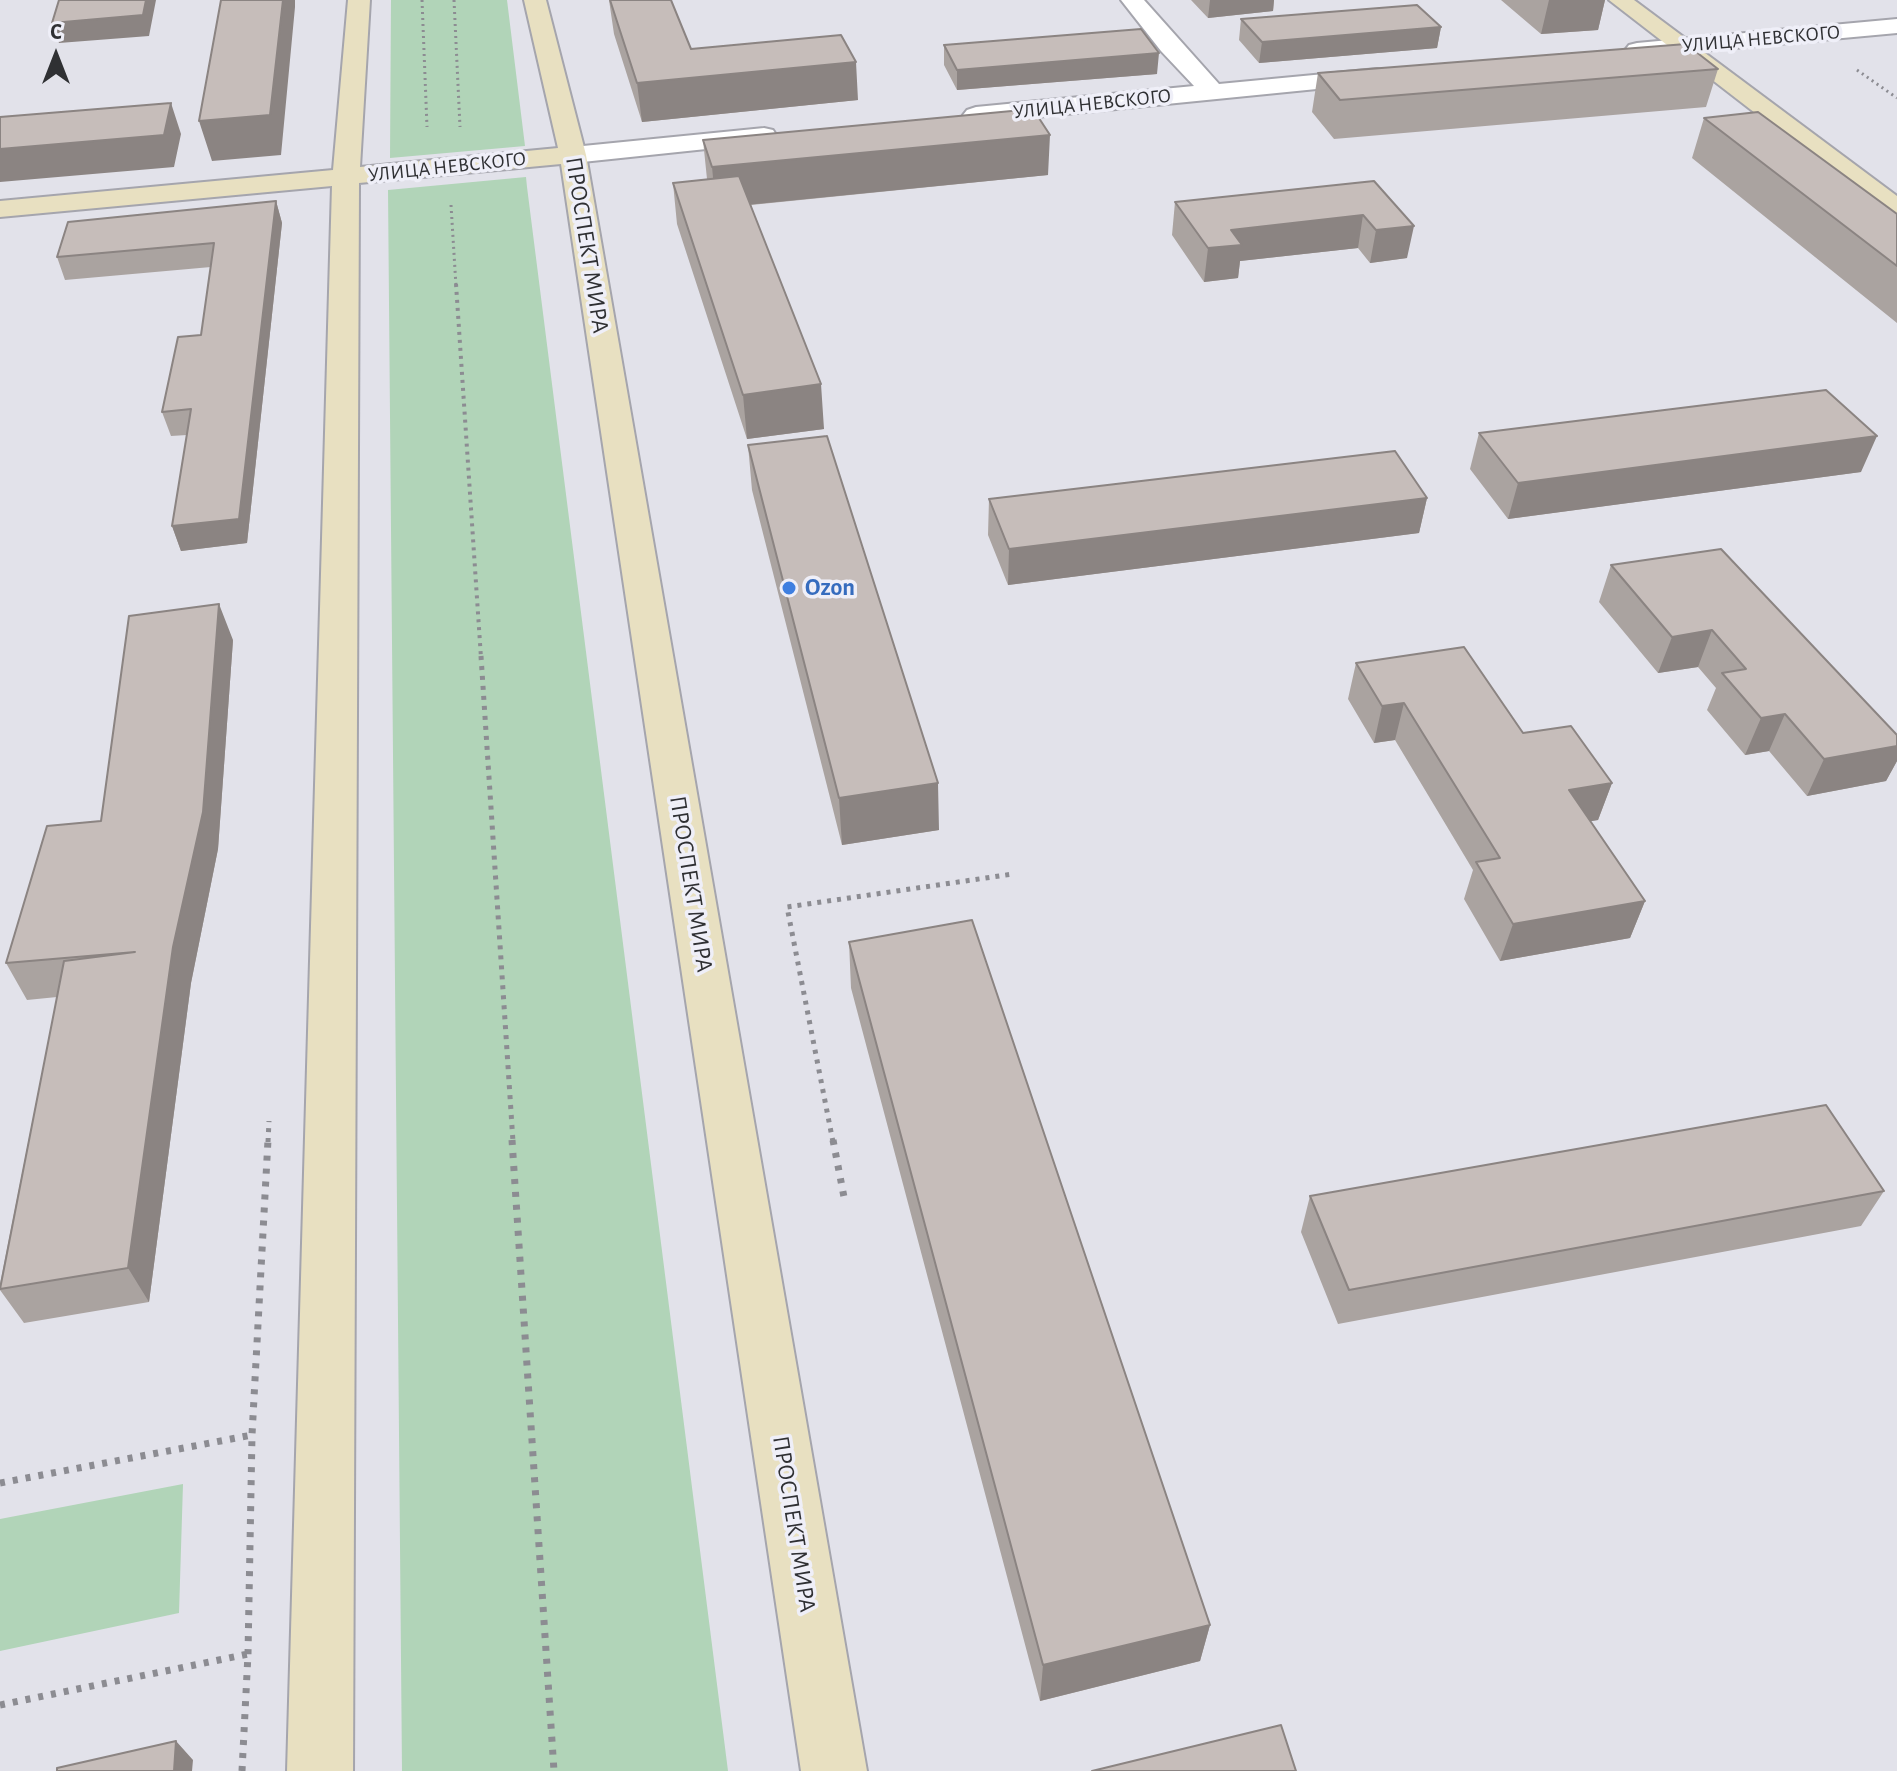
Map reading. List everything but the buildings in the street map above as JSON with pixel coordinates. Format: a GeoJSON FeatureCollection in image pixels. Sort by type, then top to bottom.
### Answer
{"type":"FeatureCollection","features":[{"type":"Feature","properties":{"kind":"main road"},"geometry":{"type":"LineString","coordinates":[[320,1771],[346,177],[359,0]]}},
{"type":"Feature","properties":{"kind":"main road","name":"ПРОСПЕКТ МИРА"},"geometry":{"type":"LineString","coordinates":[[535,0],[573,155],[834,1771]]}},
{"type":"Feature","properties":{"kind":"main road"},"geometry":{"type":"LineString","coordinates":[[1620,0],[1897,209]]}},
{"type":"Feature","properties":{"kind":"main road","name":"УЛИЦА НЕВСКОГО"},"geometry":{"type":"LineString","coordinates":[[0,209],[573,155]]}},
{"type":"Feature","properties":{"kind":"street"},"geometry":{"type":"LineString","coordinates":[[1132,0],[1169,46],[1213,92]]}},
{"type":"Feature","properties":{"kind":"street","name":"УЛИЦА НЕВСКОГО"},"geometry":{"type":"LineString","coordinates":[[1618,52],[1681,46],[1894,14]]}},
{"type":"Feature","properties":{"kind":"street","name":"УЛИЦА НЕВСКОГО"},"geometry":{"type":"LineString","coordinates":[[950,118],[1400,73]]}},
{"type":"Feature","properties":{"kind":"street","name":"УЛИЦА НЕВСКОГО"},"geometry":{"type":"LineString","coordinates":[[573,155],[792,133]]}},
{"type":"Feature","properties":{"kind":"path"},"geometry":{"type":"LineString","coordinates":[[422,0],[427,139]]}},
{"type":"Feature","properties":{"kind":"path"},"geometry":{"type":"LineString","coordinates":[[454,0],[461,137]]}},
{"type":"Feature","properties":{"kind":"path"},"geometry":{"type":"LineString","coordinates":[[451,194],[554,1771]]}},
{"type":"Feature","properties":{"kind":"path"},"geometry":{"type":"LineString","coordinates":[[844,1197],[787,907],[1013,874]]}},
{"type":"Feature","properties":{"kind":"path"},"geometry":{"type":"LineString","coordinates":[[0,1483],[252,1435]]}},
{"type":"Feature","properties":{"kind":"path"},"geometry":{"type":"LineString","coordinates":[[0,1705],[248,1654],[242,1771]]}},
{"type":"Feature","properties":{"kind":"green space"},"geometry":{"type":"Polygon","coordinates":[[[391,0],[507,0],[525,146],[390,158],[391,0]]]}},
{"type":"Feature","properties":{"kind":"green space"},"geometry":{"type":"Polygon","coordinates":[[[526,177],[728,1771],[402,1771],[388,190],[526,177]]]}},
{"type":"Feature","properties":{"kind":"green space"},"geometry":{"type":"Polygon","coordinates":[[[183,1484],[179,1613],[0,1651],[0,1519],[183,1484]]]}},
{"type":"Feature","properties":{"kind":"place","name":"Ozon"},"geometry":{"type":"Point","coordinates":[789,588]}}]}
